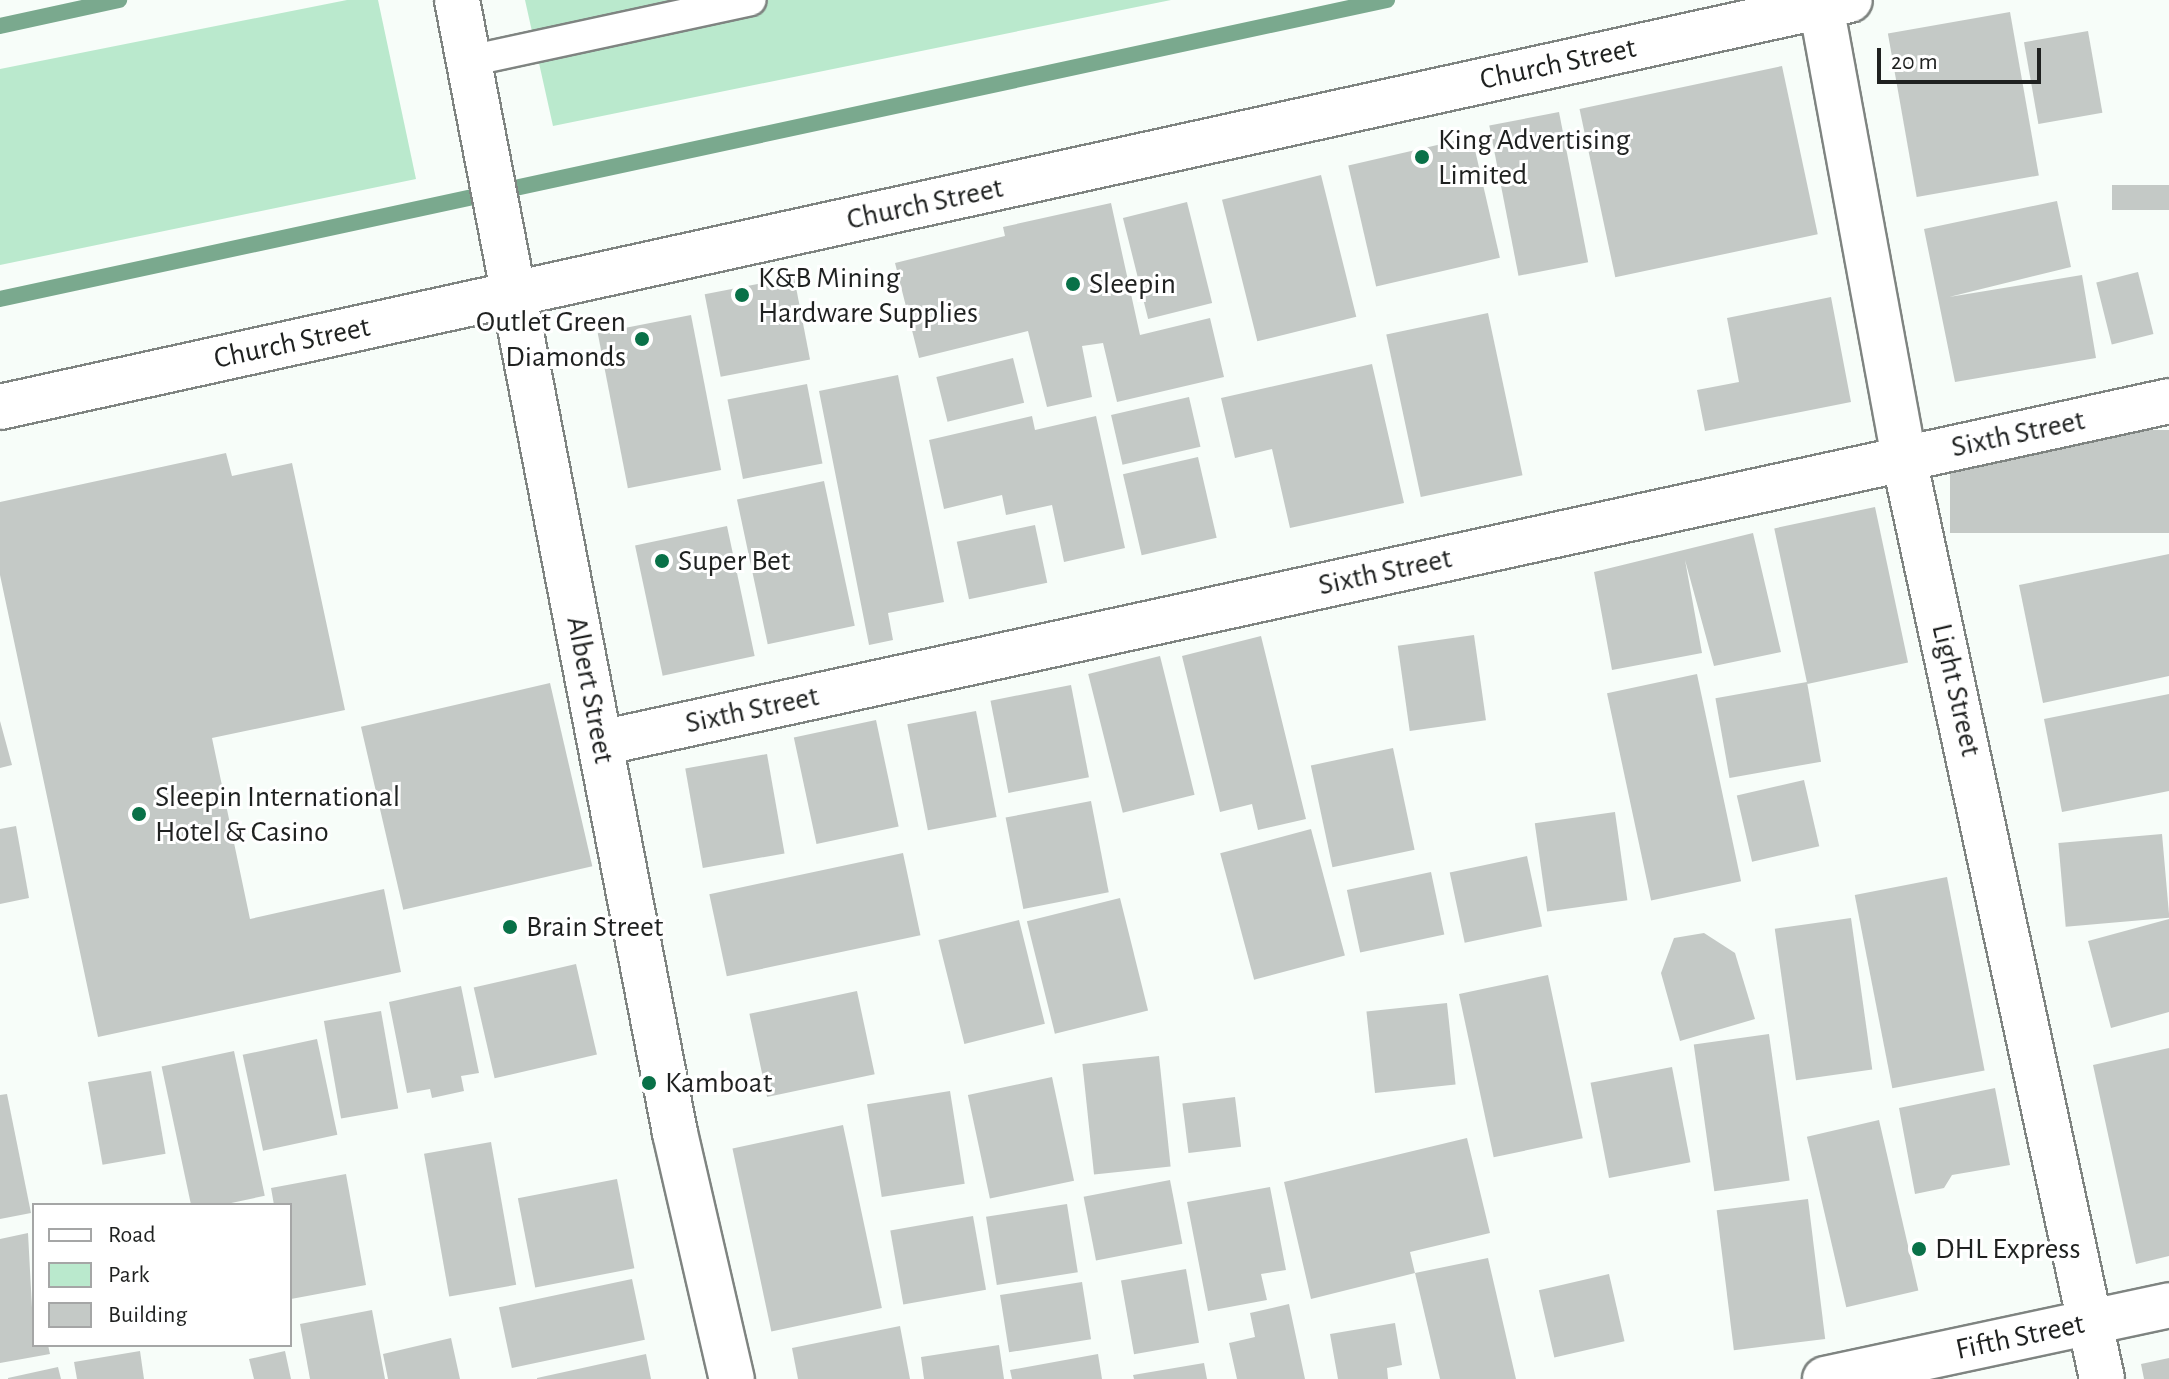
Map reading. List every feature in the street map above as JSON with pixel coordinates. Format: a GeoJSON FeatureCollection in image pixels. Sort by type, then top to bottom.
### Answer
{"type":"FeatureCollection","features":[{"type":"Feature","properties":{"kind":"street","name":"Albert Street"},"geometry":{"type":"LineString","coordinates":[[457,0],[675,1133],[732,1379]]}},
{"type":"Feature","properties":{"kind":"street","name":"Church Street"},"geometry":{"type":"LineString","coordinates":[[0,407],[1830,2]]}},
{"type":"Feature","properties":{"kind":"street","name":"Light Street"},"geometry":{"type":"LineString","coordinates":[[1830,2],[1904,459],[2102,1379]]}},
{"type":"Feature","properties":{"kind":"street","name":"Sixth Street"},"geometry":{"type":"LineString","coordinates":[[601,743],[2169,401]]}},
{"type":"Feature","properties":{"kind":"street","name":"Fifth Street"},"geometry":{"type":"LineString","coordinates":[[1825,1379],[2169,1305]]}},
{"type":"Feature","properties":{"kind":"lane"},"geometry":{"type":"LineString","coordinates":[[469,61],[750,0]]}},
{"type":"Feature","properties":{"kind":"green space"},"geometry":{"type":"Polygon","coordinates":[[[347,0],[378,0],[416,179],[0,265],[0,69],[347,0]]]}},
{"type":"Feature","properties":{"kind":"green space"},"geometry":{"type":"Polygon","coordinates":[[[525,0],[1171,0],[553,126],[525,0]]]}},
{"type":"Feature","properties":{"kind":"building"},"geometry":{"type":"Polygon","coordinates":[[[2010,12],[2039,175],[1917,197],[1888,34],[2010,12]]]}},
{"type":"Feature","properties":{"kind":"building"},"geometry":{"type":"Polygon","coordinates":[[[2088,31],[2102,113],[2038,124],[2024,42],[2088,31]]]}},
{"type":"Feature","properties":{"kind":"building"},"geometry":{"type":"Polygon","coordinates":[[[1782,66],[1818,234],[1615,277],[1580,109],[1782,66]]]}},
{"type":"Feature","properties":{"kind":"building"},"geometry":{"type":"Polygon","coordinates":[[[1559,112],[1588,262],[1518,276],[1489,126],[1559,112]]]}},
{"type":"Feature","properties":{"kind":"building"},"geometry":{"type":"Polygon","coordinates":[[[1472,137],[1500,258],[1376,286],[1348,166],[1472,137]]]}},
{"type":"Feature","properties":{"kind":"building"},"geometry":{"type":"Polygon","coordinates":[[[1321,175],[1356,317],[1257,341],[1222,200],[1321,175]]]}},
{"type":"Feature","properties":{"kind":"building"},"geometry":{"type":"Polygon","coordinates":[[[2112,185],[2169,185],[2169,210],[2112,210],[2112,185]]]}},
{"type":"Feature","properties":{"kind":"building"},"geometry":{"type":"Polygon","coordinates":[[[2057,201],[2071,267],[1949,297],[2082,275],[2096,358],[1955,382],[1924,229],[2057,201]]]}},
{"type":"Feature","properties":{"kind":"building"},"geometry":{"type":"Polygon","coordinates":[[[1187,202],[1212,303],[1148,319],[1123,218],[1187,202]]]}},
{"type":"Feature","properties":{"kind":"building"},"geometry":{"type":"Polygon","coordinates":[[[1111,203],[1140,335],[1210,318],[1224,377],[1117,402],[1103,343],[1082,346],[1092,397],[1047,407],[1028,331],[919,358],[895,263],[1005,236],[1003,227],[1111,203]]]}},
{"type":"Feature","properties":{"kind":"building"},"geometry":{"type":"Polygon","coordinates":[[[2138,272],[2153,334],[2112,345],[2096,282],[2138,272]]]}},
{"type":"Feature","properties":{"kind":"building"},"geometry":{"type":"Polygon","coordinates":[[[794,277],[810,359],[721,377],[705,294],[794,277]]]}},
{"type":"Feature","properties":{"kind":"building"},"geometry":{"type":"Polygon","coordinates":[[[1831,297],[1851,402],[1705,431],[1697,390],[1739,382],[1727,318],[1831,297]]]}},
{"type":"Feature","properties":{"kind":"building"},"geometry":{"type":"Polygon","coordinates":[[[1488,313],[1523,475],[1421,497],[1386,335],[1488,313]]]}},
{"type":"Feature","properties":{"kind":"building"},"geometry":{"type":"Polygon","coordinates":[[[691,315],[721,470],[628,488],[598,333],[691,315]]]}},
{"type":"Feature","properties":{"kind":"building"},"geometry":{"type":"Polygon","coordinates":[[[1013,358],[1024,403],[947,422],[936,377],[1013,358]]]}},
{"type":"Feature","properties":{"kind":"building"},"geometry":{"type":"Polygon","coordinates":[[[1372,364],[1404,503],[1290,528],[1272,449],[1235,458],[1221,398],[1372,364]]]}},
{"type":"Feature","properties":{"kind":"building"},"geometry":{"type":"Polygon","coordinates":[[[898,375],[944,602],[888,613],[893,640],[869,645],[819,391],[898,375]]]}},
{"type":"Feature","properties":{"kind":"building"},"geometry":{"type":"Polygon","coordinates":[[[807,384],[822,464],[743,479],[727,399],[807,384]]]}},
{"type":"Feature","properties":{"kind":"building"},"geometry":{"type":"Polygon","coordinates":[[[1189,397],[1200,447],[1123,465],[1111,415],[1189,397]]]}},
{"type":"Feature","properties":{"kind":"building"},"geometry":{"type":"Polygon","coordinates":[[[1032,416],[1035,430],[1096,416],[1125,548],[1064,562],[1052,505],[1006,515],[1002,495],[944,509],[929,440],[1032,416]]]}},
{"type":"Feature","properties":{"kind":"building"},"geometry":{"type":"Polygon","coordinates":[[[1950,430],[2169,430],[2169,533],[1950,533],[1950,430]]]}},
{"type":"Feature","properties":{"kind":"building","name":"Sleepin International Hotel & Casino"},"geometry":{"type":"Polygon","coordinates":[[[226,453],[232,476],[292,463],[345,710],[212,738],[250,919],[384,889],[401,972],[98,1037],[0,575],[0,502],[226,453]]]}},
{"type":"Feature","properties":{"kind":"building"},"geometry":{"type":"Polygon","coordinates":[[[1198,457],[1217,538],[1142,555],[1123,474],[1198,457]]]}},
{"type":"Feature","properties":{"kind":"building"},"geometry":{"type":"Polygon","coordinates":[[[824,481],[855,626],[768,644],[737,500],[824,481]]]}},
{"type":"Feature","properties":{"kind":"building"},"geometry":{"type":"Polygon","coordinates":[[[1875,507],[1908,663],[1807,684],[1774,528],[1875,507]]]}},
{"type":"Feature","properties":{"kind":"building"},"geometry":{"type":"Polygon","coordinates":[[[1035,525],[1047,583],[969,599],[957,542],[1035,525]]]}},
{"type":"Feature","properties":{"kind":"building"},"geometry":{"type":"Polygon","coordinates":[[[727,526],[755,656],[663,676],[635,546],[727,526]]]}},
{"type":"Feature","properties":{"kind":"building"},"geometry":{"type":"Polygon","coordinates":[[[1753,533],[1781,652],[1714,666],[1685,560],[1702,653],[1612,670],[1594,572],[1753,533]]]}},
{"type":"Feature","properties":{"kind":"building"},"geometry":{"type":"Polygon","coordinates":[[[2169,554],[2169,676],[2043,703],[2019,585],[2169,554]]]}},
{"type":"Feature","properties":{"kind":"building"},"geometry":{"type":"Polygon","coordinates":[[[1474,635],[1486,720],[1410,731],[1398,646],[1474,635]]]}},
{"type":"Feature","properties":{"kind":"building"},"geometry":{"type":"Polygon","coordinates":[[[1261,636],[1306,819],[1258,830],[1252,804],[1220,812],[1182,656],[1261,636]]]}},
{"type":"Feature","properties":{"kind":"building"},"geometry":{"type":"Polygon","coordinates":[[[1160,656],[1195,795],[1123,813],[1088,674],[1160,656]]]}},
{"type":"Feature","properties":{"kind":"building"},"geometry":{"type":"Polygon","coordinates":[[[1697,674],[1741,881],[1651,900],[1607,693],[1697,674]]]}},
{"type":"Feature","properties":{"kind":"building"},"geometry":{"type":"Polygon","coordinates":[[[1807,682],[1821,762],[1729,778],[1715,698],[1807,682]]]}},
{"type":"Feature","properties":{"kind":"building","name":"Sleepin International Hotel & Casino"},"geometry":{"type":"Polygon","coordinates":[[[550,683],[592,866],[403,910],[361,727],[550,683]]]}},
{"type":"Feature","properties":{"kind":"building"},"geometry":{"type":"Polygon","coordinates":[[[1071,685],[1089,777],[1008,793],[991,701],[1071,685]]]}},
{"type":"Feature","properties":{"kind":"building"},"geometry":{"type":"Polygon","coordinates":[[[2169,694],[2169,791],[2062,812],[2044,719],[2169,694]]]}},
{"type":"Feature","properties":{"kind":"building"},"geometry":{"type":"Polygon","coordinates":[[[976,711],[997,817],[928,830],[907,724],[976,711]]]}},
{"type":"Feature","properties":{"kind":"building"},"geometry":{"type":"Polygon","coordinates":[[[876,720],[899,827],[816,844],[794,737],[876,720]]]}},
{"type":"Feature","properties":{"kind":"building"},"geometry":{"type":"Polygon","coordinates":[[[0,721],[12,765],[0,768],[0,721]]]}},
{"type":"Feature","properties":{"kind":"building"},"geometry":{"type":"Polygon","coordinates":[[[1393,748],[1415,850],[1332,867],[1311,765],[1393,748]]]}},
{"type":"Feature","properties":{"kind":"building"},"geometry":{"type":"Polygon","coordinates":[[[767,754],[785,853],[703,868],[685,768],[767,754]]]}},
{"type":"Feature","properties":{"kind":"building"},"geometry":{"type":"Polygon","coordinates":[[[1804,780],[1819,846],[1752,862],[1737,796],[1804,780]]]}},
{"type":"Feature","properties":{"kind":"building"},"geometry":{"type":"Polygon","coordinates":[[[1091,801],[1109,892],[1023,909],[1006,818],[1091,801]]]}},
{"type":"Feature","properties":{"kind":"building"},"geometry":{"type":"Polygon","coordinates":[[[1615,812],[1627,900],[1547,911],[1535,823],[1615,812]]]}},
{"type":"Feature","properties":{"kind":"building"},"geometry":{"type":"Polygon","coordinates":[[[16,826],[29,898],[0,904],[0,829],[16,826]]]}},
{"type":"Feature","properties":{"kind":"building"},"geometry":{"type":"Polygon","coordinates":[[[1311,829],[1345,956],[1254,980],[1220,853],[1311,829]]]}},
{"type":"Feature","properties":{"kind":"building"},"geometry":{"type":"Polygon","coordinates":[[[2162,834],[2169,918],[2066,927],[2058,843],[2162,834]]]}},
{"type":"Feature","properties":{"kind":"building"},"geometry":{"type":"Polygon","coordinates":[[[903,853],[920,935],[727,976],[709,894],[903,853]]]}},
{"type":"Feature","properties":{"kind":"building"},"geometry":{"type":"Polygon","coordinates":[[[1527,856],[1542,926],[1465,943],[1450,872],[1527,856]]]}},
{"type":"Feature","properties":{"kind":"building"},"geometry":{"type":"Polygon","coordinates":[[[1431,872],[1444,935],[1360,952],[1347,890],[1431,872]]]}},
{"type":"Feature","properties":{"kind":"building"},"geometry":{"type":"Polygon","coordinates":[[[1947,877],[1985,1070],[1892,1088],[1855,895],[1947,877]]]}},
{"type":"Feature","properties":{"kind":"building"},"geometry":{"type":"Polygon","coordinates":[[[1120,898],[1148,1011],[1055,1034],[1027,921],[1120,898]]]}},
{"type":"Feature","properties":{"kind":"building"},"geometry":{"type":"Polygon","coordinates":[[[1851,918],[1872,1070],[1796,1080],[1775,929],[1851,918]]]}},
{"type":"Feature","properties":{"kind":"building"},"geometry":{"type":"Polygon","coordinates":[[[2169,919],[2169,1012],[2111,1028],[2088,941],[2169,919]]]}},
{"type":"Feature","properties":{"kind":"building"},"geometry":{"type":"Polygon","coordinates":[[[1019,920],[1045,1024],[964,1044],[938,940],[1019,920]]]}},
{"type":"Feature","properties":{"kind":"building"},"geometry":{"type":"Polygon","coordinates":[[[1704,933],[1735,953],[1755,1019],[1680,1041],[1661,973],[1674,938],[1704,933]]]}},
{"type":"Feature","properties":{"kind":"building"},"geometry":{"type":"Polygon","coordinates":[[[576,964],[597,1055],[495,1078],[474,988],[576,964]]]}},
{"type":"Feature","properties":{"kind":"building"},"geometry":{"type":"Polygon","coordinates":[[[1548,975],[1583,1138],[1494,1157],[1459,994],[1548,975]]]}},
{"type":"Feature","properties":{"kind":"building"},"geometry":{"type":"Polygon","coordinates":[[[461,986],[479,1073],[461,1076],[464,1091],[432,1098],[430,1089],[407,1093],[389,1002],[461,986]]]}},
{"type":"Feature","properties":{"kind":"building"},"geometry":{"type":"Polygon","coordinates":[[[857,991],[875,1074],[767,1097],[749,1014],[857,991]]]}},
{"type":"Feature","properties":{"kind":"building"},"geometry":{"type":"Polygon","coordinates":[[[1447,1003],[1456,1085],[1375,1093],[1366,1011],[1447,1003]]]}},
{"type":"Feature","properties":{"kind":"building"},"geometry":{"type":"Polygon","coordinates":[[[381,1011],[398,1108],[341,1119],[324,1021],[381,1011]]]}},
{"type":"Feature","properties":{"kind":"building"},"geometry":{"type":"Polygon","coordinates":[[[1769,1034],[1790,1181],[1714,1191],[1694,1045],[1769,1034]]]}},
{"type":"Feature","properties":{"kind":"building"},"geometry":{"type":"Polygon","coordinates":[[[317,1039],[337,1135],[263,1151],[243,1055],[317,1039]]]}},
{"type":"Feature","properties":{"kind":"building"},"geometry":{"type":"Polygon","coordinates":[[[2169,1048],[2169,1256],[2136,1264],[2093,1065],[2169,1048]]]}},
{"type":"Feature","properties":{"kind":"building"},"geometry":{"type":"Polygon","coordinates":[[[234,1051],[265,1196],[231,1203],[191,1203],[162,1066],[234,1051]]]}},
{"type":"Feature","properties":{"kind":"building"},"geometry":{"type":"Polygon","coordinates":[[[1159,1056],[1171,1166],[1094,1174],[1082,1064],[1159,1056]]]}},
{"type":"Feature","properties":{"kind":"building"},"geometry":{"type":"Polygon","coordinates":[[[1672,1067],[1691,1162],[1609,1178],[1591,1083],[1672,1067]]]}},
{"type":"Feature","properties":{"kind":"building"},"geometry":{"type":"Polygon","coordinates":[[[151,1071],[166,1154],[103,1165],[88,1082],[151,1071]]]}},
{"type":"Feature","properties":{"kind":"building"},"geometry":{"type":"Polygon","coordinates":[[[1052,1077],[1074,1181],[990,1199],[968,1095],[1052,1077]]]}},
{"type":"Feature","properties":{"kind":"building"},"geometry":{"type":"Polygon","coordinates":[[[1995,1088],[2010,1165],[1952,1175],[1944,1188],[1915,1194],[1899,1108],[1995,1088]]]}},
{"type":"Feature","properties":{"kind":"building"},"geometry":{"type":"Polygon","coordinates":[[[950,1091],[965,1184],[882,1197],[867,1104],[950,1091]]]}},
{"type":"Feature","properties":{"kind":"building"},"geometry":{"type":"Polygon","coordinates":[[[7,1094],[31,1213],[0,1219],[0,1095],[7,1094]]]}},
{"type":"Feature","properties":{"kind":"building"},"geometry":{"type":"Polygon","coordinates":[[[1235,1097],[1241,1147],[1188,1153],[1182,1103],[1235,1097]]]}},
{"type":"Feature","properties":{"kind":"building"},"geometry":{"type":"Polygon","coordinates":[[[1879,1120],[1918,1291],[1846,1307],[1807,1137],[1879,1120]]]}},
{"type":"Feature","properties":{"kind":"building"},"geometry":{"type":"Polygon","coordinates":[[[843,1125],[882,1308],[771,1331],[732,1148],[843,1125]]]}},
{"type":"Feature","properties":{"kind":"building"},"geometry":{"type":"Polygon","coordinates":[[[1467,1138],[1490,1233],[1410,1252],[1415,1273],[1311,1299],[1284,1182],[1467,1138]]]}},
{"type":"Feature","properties":{"kind":"building"},"geometry":{"type":"Polygon","coordinates":[[[491,1142],[516,1285],[449,1297],[424,1154],[491,1142]]]}},
{"type":"Feature","properties":{"kind":"building"},"geometry":{"type":"Polygon","coordinates":[[[346,1174],[366,1285],[292,1299],[292,1203],[274,1203],[271,1188],[346,1174]]]}},
{"type":"Feature","properties":{"kind":"building"},"geometry":{"type":"Polygon","coordinates":[[[617,1179],[634,1268],[535,1288],[518,1198],[617,1179]]]}},
{"type":"Feature","properties":{"kind":"building"},"geometry":{"type":"Polygon","coordinates":[[[1170,1180],[1182,1244],[1096,1261],[1084,1197],[1170,1180]]]}},
{"type":"Feature","properties":{"kind":"building"},"geometry":{"type":"Polygon","coordinates":[[[1270,1187],[1286,1270],[1261,1274],[1267,1300],[1208,1311],[1187,1202],[1270,1187]]]}},
{"type":"Feature","properties":{"kind":"building"},"geometry":{"type":"Polygon","coordinates":[[[1808,1199],[1825,1339],[1734,1350],[1717,1210],[1808,1199]]]}},
{"type":"Feature","properties":{"kind":"building"},"geometry":{"type":"Polygon","coordinates":[[[1067,1204],[1078,1272],[997,1285],[986,1217],[1067,1204]]]}},
{"type":"Feature","properties":{"kind":"building"},"geometry":{"type":"Polygon","coordinates":[[[973,1216],[986,1290],[903,1304],[890,1231],[973,1216]]]}},
{"type":"Feature","properties":{"kind":"building"},"geometry":{"type":"Polygon","coordinates":[[[28,1233],[32,1347],[48,1347],[50,1354],[0,1363],[0,1239],[28,1233]]]}},
{"type":"Feature","properties":{"kind":"building"},"geometry":{"type":"Polygon","coordinates":[[[1488,1258],[1516,1379],[1440,1379],[1415,1273],[1488,1258]]]}},
{"type":"Feature","properties":{"kind":"building"},"geometry":{"type":"Polygon","coordinates":[[[1186,1269],[1199,1343],[1134,1354],[1121,1280],[1186,1269]]]}},
{"type":"Feature","properties":{"kind":"building"},"geometry":{"type":"Polygon","coordinates":[[[1609,1274],[1625,1341],[1554,1357],[1539,1290],[1609,1274]]]}},
{"type":"Feature","properties":{"kind":"building"},"geometry":{"type":"Polygon","coordinates":[[[632,1279],[645,1340],[512,1368],[499,1307],[632,1279]]]}},
{"type":"Feature","properties":{"kind":"building"},"geometry":{"type":"Polygon","coordinates":[[[1082,1282],[1091,1339],[1009,1352],[1000,1295],[1082,1282]]]}},
{"type":"Feature","properties":{"kind":"building"},"geometry":{"type":"Polygon","coordinates":[[[1289,1304],[1305,1379],[1237,1379],[1229,1343],[1255,1337],[1250,1313],[1289,1304]]]}},
{"type":"Feature","properties":{"kind":"building"},"geometry":{"type":"Polygon","coordinates":[[[372,1310],[385,1379],[310,1379],[300,1324],[372,1310]]]}},
{"type":"Feature","properties":{"kind":"building"},"geometry":{"type":"Polygon","coordinates":[[[1395,1323],[1402,1365],[1387,1368],[1388,1379],[1338,1379],[1330,1334],[1395,1323]]]}},
{"type":"Feature","properties":{"kind":"building"},"geometry":{"type":"Polygon","coordinates":[[[900,1326],[910,1379],[798,1379],[792,1348],[900,1326]]]}},
{"type":"Feature","properties":{"kind":"building"},"geometry":{"type":"Polygon","coordinates":[[[451,1338],[460,1379],[388,1379],[383,1354],[451,1338]]]}},
{"type":"Feature","properties":{"kind":"building"},"geometry":{"type":"Polygon","coordinates":[[[999,1345],[1004,1379],[924,1379],[921,1357],[999,1345]]]}},
{"type":"Feature","properties":{"kind":"building"},"geometry":{"type":"Polygon","coordinates":[[[140,1351],[144,1379],[77,1379],[74,1362],[140,1351]]]}},
{"type":"Feature","properties":{"kind":"building"},"geometry":{"type":"Polygon","coordinates":[[[285,1351],[291,1379],[254,1379],[249,1359],[285,1351]]]}},
{"type":"Feature","properties":{"kind":"building"},"geometry":{"type":"Polygon","coordinates":[[[646,1354],[651,1379],[537,1379],[537,1378],[646,1354]]]}},
{"type":"Feature","properties":{"kind":"building"},"geometry":{"type":"Polygon","coordinates":[[[1098,1354],[1102,1379],[1012,1379],[1010,1370],[1098,1354]]]}},
{"type":"Feature","properties":{"kind":"building"},"geometry":{"type":"Polygon","coordinates":[[[2169,1358],[2169,1379],[2144,1379],[2141,1364],[2169,1358]]]}},
{"type":"Feature","properties":{"kind":"building"},"geometry":{"type":"Polygon","coordinates":[[[1204,1363],[1207,1379],[1134,1379],[1133,1375],[1204,1363]]]}},
{"type":"Feature","properties":{"kind":"building"},"geometry":{"type":"Polygon","coordinates":[[[58,1367],[61,1379],[8,1379],[8,1378],[58,1367]]]}},
{"type":"Feature","properties":{"kind":"waterway"},"geometry":{"type":"LineString","coordinates":[[0,26],[119,0]]}},
{"type":"Feature","properties":{"kind":"waterway"},"geometry":{"type":"LineString","coordinates":[[0,299],[1387,0]]}},
{"type":"Feature","properties":{"kind":"place","name":"King Advertising Limited"},"geometry":{"type":"Point","coordinates":[1422,157]}},
{"type":"Feature","properties":{"kind":"place","name":"Sleepin"},"geometry":{"type":"Point","coordinates":[1073,284]}},
{"type":"Feature","properties":{"kind":"place","name":"K&B Mining Hardware Supplies"},"geometry":{"type":"Point","coordinates":[742,295]}},
{"type":"Feature","properties":{"kind":"place","name":"Outlet Green Diamonds"},"geometry":{"type":"Point","coordinates":[642,339]}},
{"type":"Feature","properties":{"kind":"place","name":"Super Bet"},"geometry":{"type":"Point","coordinates":[662,561]}},
{"type":"Feature","properties":{"kind":"place","name":"Sleepin International Hotel & Casino"},"geometry":{"type":"Point","coordinates":[139,814]}},
{"type":"Feature","properties":{"kind":"place","name":"Brain Street"},"geometry":{"type":"Point","coordinates":[510,927]}},
{"type":"Feature","properties":{"kind":"place","name":"Kamboat"},"geometry":{"type":"Point","coordinates":[649,1083]}},
{"type":"Feature","properties":{"kind":"place","name":"DHL Express"},"geometry":{"type":"Point","coordinates":[1919,1249]}}]}
